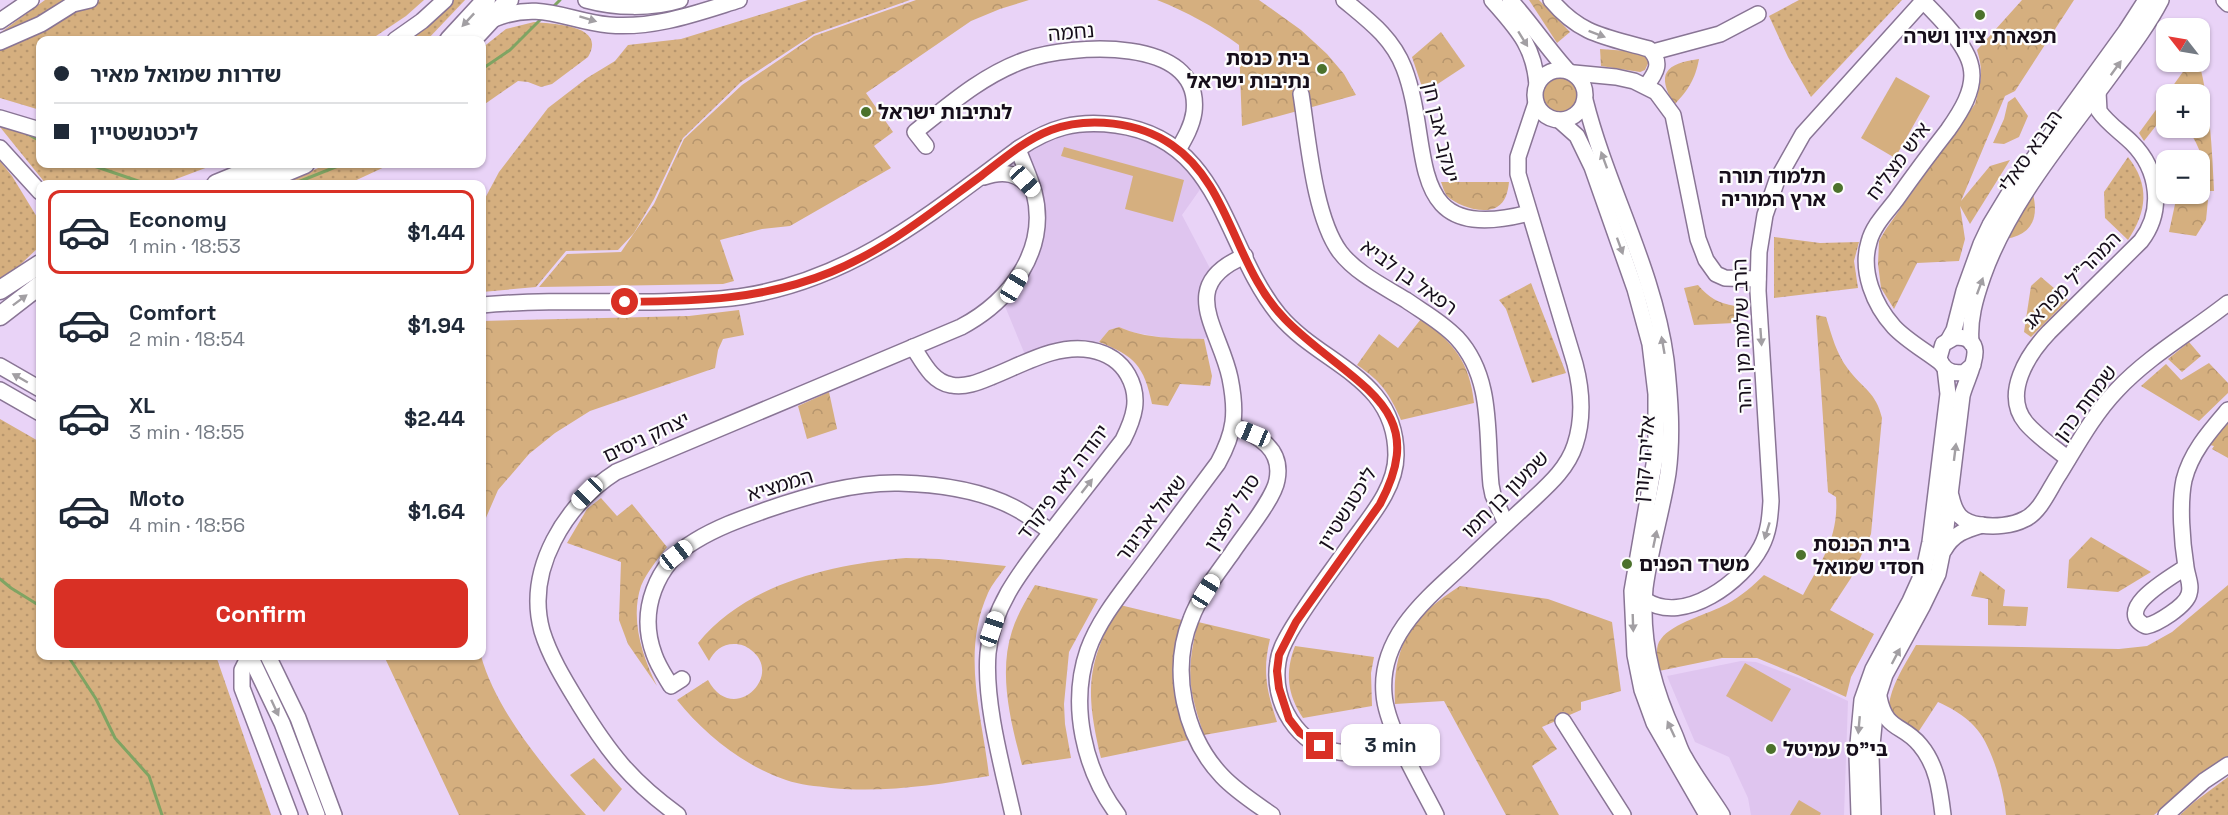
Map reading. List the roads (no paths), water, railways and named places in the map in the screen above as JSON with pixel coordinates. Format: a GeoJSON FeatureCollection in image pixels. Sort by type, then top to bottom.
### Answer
{"type":"FeatureCollection","features":[{"type":"Feature","properties":{"kind":"main road"},"geometry":{"type":"LineString","coordinates":[[453,36],[486,0]]}},
{"type":"Feature","properties":{"kind":"main road"},"geometry":{"type":"LineString","coordinates":[[476,36],[509,0]]}},
{"type":"Feature","properties":{"kind":"main road"},"geometry":{"type":"LineString","coordinates":[[226,180],[255,168]]}},
{"type":"Feature","properties":{"kind":"main road"},"geometry":{"type":"LineString","coordinates":[[267,180],[295,168]]}},
{"type":"Feature","properties":{"kind":"main road"},"geometry":{"type":"LineString","coordinates":[[0,290],[36,267]]}},
{"type":"Feature","properties":{"kind":"main road"},"geometry":{"type":"LineString","coordinates":[[0,316],[36,288]]}},
{"type":"Feature","properties":{"kind":"street"},"geometry":{"type":"LineString","coordinates":[[0,21],[31,0]]}},
{"type":"Feature","properties":{"kind":"street"},"geometry":{"type":"LineString","coordinates":[[0,42],[41,24],[73,4],[90,0]]}},
{"type":"Feature","properties":{"kind":"street"},"geometry":{"type":"LineString","coordinates":[[401,36],[445,0]]}},
{"type":"Feature","properties":{"kind":"street"},"geometry":{"type":"LineString","coordinates":[[586,0],[630,6],[658,5],[680,0]]}},
{"type":"Feature","properties":{"kind":"street"},"geometry":{"type":"LineString","coordinates":[[492,20],[510,11],[525,7],[538,7],[608,25],[651,24],[671,21],[739,0]]}},
{"type":"Feature","properties":{"kind":"street","name":"יעקב אבן חן"},"geometry":{"type":"LineString","coordinates":[[1344,0],[1378,28],[1397,53],[1409,85],[1429,183],[1442,205],[1456,213],[1476,219],[1502,220],[1529,213]]}},
{"type":"Feature","properties":{"kind":"street"},"geometry":{"type":"LineString","coordinates":[[1492,0],[1518,30],[1536,66],[1536,103],[1542,113],[1556,120]]}},
{"type":"Feature","properties":{"kind":"street"},"geometry":{"type":"LineString","coordinates":[[1510,0],[1529,21],[1543,43],[1584,86],[1586,98]]}},
{"type":"Feature","properties":{"kind":"street"},"geometry":{"type":"LineString","coordinates":[[1551,0],[1582,28],[1616,41],[1650,49],[1658,60],[1657,68],[1646,87]]}},
{"type":"Feature","properties":{"kind":"street","name":"הרב שלמה מן ההר"},"geometry":{"type":"LineString","coordinates":[[1645,600],[1656,607],[1674,608],[1706,599],[1740,575],[1752,561],[1767,533],[1772,501],[1758,279],[1759,252],[1765,215],[1794,147],[1834,99],[1924,0]]}},
{"type":"Feature","properties":{"kind":"street","name":"איש מצליח"},"geometry":{"type":"LineString","coordinates":[[1924,0],[1953,34],[1965,53],[1971,65],[1973,78],[1956,118],[1873,231],[1866,255],[1869,283],[1878,304],[1896,330],[1943,366]]}},
{"type":"Feature","properties":{"kind":"street"},"geometry":{"type":"LineString","coordinates":[[2224,0],[2228,4]]}},
{"type":"Feature","properties":{"kind":"street","name":"הבבא סאלי"},"geometry":{"type":"LineString","coordinates":[[1971,343],[1971,317],[1993,249],[2024,194],[2147,25],[2157,1]]}},
{"type":"Feature","properties":{"kind":"street","name":"הבבא סאלי"},"geometry":{"type":"LineString","coordinates":[[1946,342],[1956,322],[1973,266],[1990,225],[2013,187],[2127,31],[2157,1]]}},
{"type":"Feature","properties":{"kind":"street"},"geometry":{"type":"LineString","coordinates":[[1653,52],[1720,34],[1758,14]]}},
{"type":"Feature","properties":{"kind":"street","name":"נחמה"},"geometry":{"type":"LineString","coordinates":[[926,146],[915,132],[966,91],[993,74],[1028,59],[1053,53],[1102,49],[1152,56],[1166,61],[1186,77],[1191,87],[1194,113],[1190,127],[1178,150]]}},
{"type":"Feature","properties":{"kind":"street"},"geometry":{"type":"LineString","coordinates":[[1537,85],[1553,70],[1616,76],[1656,92],[1672,116],[1698,239],[1710,268],[1725,279],[1758,279]]}},
{"type":"Feature","properties":{"kind":"street"},"geometry":{"type":"LineString","coordinates":[[1521,147],[1536,126],[1573,117],[1583,107],[1588,90],[1601,80],[1616,76]]}},
{"type":"Feature","properties":{"kind":"street","name":"המהר\"ל מפראג"},"geometry":{"type":"LineString","coordinates":[[2068,459],[2026,423],[2019,407],[2018,384],[2023,367],[2035,347],[2141,241],[2149,231],[2156,206],[2148,165],[2132,142],[2112,126],[2099,111],[2098,92]]}},
{"type":"Feature","properties":{"kind":"street","name":"רפאל בן לביא"},"geometry":{"type":"LineString","coordinates":[[1301,94],[1323,218],[1339,251],[1358,270],[1445,327],[1464,347],[1478,373],[1486,403],[1491,485],[1506,524]]}},
{"type":"Feature","properties":{"kind":"street","name":"אליהו קורן"},"geometry":{"type":"LineString","coordinates":[[1586,98],[1594,135],[1648,285],[1666,359],[1670,454],[1647,577],[1645,600],[1648,653],[1659,699],[1684,757],[1722,815]]}},
{"type":"Feature","properties":{"kind":"street","name":"שמעון בן חמו"},"geometry":{"type":"LineString","coordinates":[[1398,738],[1386,707],[1383,684],[1387,660],[1399,632],[1427,598],[1551,483],[1568,461],[1575,446],[1581,416],[1580,385],[1518,174],[1518,158],[1536,103]]}},
{"type":"Feature","properties":{"kind":"street"},"geometry":{"type":"LineString","coordinates":[[0,118],[36,129]]}},
{"type":"Feature","properties":{"kind":"street","name":"אליהו קורן"},"geometry":{"type":"LineString","coordinates":[[1556,120],[1578,136],[1592,167],[1635,289],[1650,344],[1656,394],[1656,453],[1632,591],[1635,655],[1641,690],[1654,723],[1707,815]]}},
{"type":"Feature","properties":{"kind":"street"},"geometry":{"type":"LineString","coordinates":[[2075,124],[2089,120],[2102,121],[2112,126]]}},
{"type":"Feature","properties":{"kind":"street","name":"ליכטנשטיין"},"geometry":{"type":"LineString","coordinates":[[486,305],[708,300],[744,297],[794,285],[832,272],[890,242],[1018,149],[1052,130],[1086,122],[1139,130],[1159,137],[1178,150],[1197,168],[1206,181],[1227,218],[1257,283],[1281,316],[1377,396],[1388,412],[1395,436],[1395,469],[1388,489],[1380,504],[1296,622],[1282,648],[1277,663],[1277,675],[1289,719],[1300,733],[1329,750],[1356,752],[1398,738]]}},
{"type":"Feature","properties":{"kind":"street"},"geometry":{"type":"LineString","coordinates":[[0,148],[36,188]]}},
{"type":"Feature","properties":{"kind":"street","name":"יצחק ניסים"},"geometry":{"type":"LineString","coordinates":[[678,815],[654,798],[610,753],[560,673],[549,649],[539,611],[540,591],[548,553],[560,527],[587,493],[601,481],[624,468],[913,348],[979,318],[1014,286],[1022,272],[1034,239],[1037,208],[1034,191],[1018,149]]}},
{"type":"Feature","properties":{"kind":"street"},"geometry":{"type":"LineString","coordinates":[[977,179],[998,172],[1009,174],[1018,176],[1034,191]]}},
{"type":"Feature","properties":{"kind":"street"},"geometry":{"type":"LineString","coordinates":[[29,180],[36,195]]}},
{"type":"Feature","properties":{"kind":"street","name":"שאול אביגור"},"geometry":{"type":"LineString","coordinates":[[1118,815],[1099,787],[1092,771],[1080,704],[1083,665],[1094,636],[1110,608],[1218,463],[1234,426],[1231,381],[1211,325],[1207,295],[1209,286],[1220,269],[1245,256]]}},
{"type":"Feature","properties":{"kind":"street","name":"שמחת כהן"},"geometry":{"type":"LineString","coordinates":[[1984,525],[2009,524],[2025,519],[2033,513],[2090,424],[2114,392],[2131,376],[2228,303]]}},
{"type":"Feature","properties":{"kind":"street"},"geometry":{"type":"LineString","coordinates":[[1873,815],[1871,745],[1878,694],[1938,574],[1962,396],[1976,354],[1971,343],[1961,337],[1946,342],[1918,345]]}},
{"type":"Feature","properties":{"kind":"street"},"geometry":{"type":"LineString","coordinates":[[1859,815],[1857,755],[1862,700],[1873,669],[1910,601],[1928,556],[1948,394],[1939,353],[1946,342]]}},
{"type":"Feature","properties":{"kind":"street","name":"יהודה לאו פיקרד"},"geometry":{"type":"LineString","coordinates":[[913,348],[934,376],[943,383],[953,386],[977,382],[1068,348],[1099,352],[1120,364],[1128,374],[1136,399],[1135,412],[1123,440],[1008,590],[992,629],[988,653],[989,696],[1013,815]]}},
{"type":"Feature","properties":{"kind":"street"},"geometry":{"type":"LineString","coordinates":[[0,366],[36,387]]}},
{"type":"Feature","properties":{"kind":"street"},"geometry":{"type":"LineString","coordinates":[[1943,366],[1949,372],[1959,374],[1973,366]]}},
{"type":"Feature","properties":{"kind":"street"},"geometry":{"type":"LineString","coordinates":[[0,390],[36,411]]}},
{"type":"Feature","properties":{"kind":"street"},"geometry":{"type":"LineString","coordinates":[[2186,567],[2182,498],[2184,480],[2198,447],[2228,410]]}},
{"type":"Feature","properties":{"kind":"street","name":"סול ליפצין"},"geometry":{"type":"LineString","coordinates":[[1234,426],[1253,434],[1269,445],[1276,460],[1277,482],[1270,497],[1215,577],[1192,616],[1185,637],[1182,678],[1187,711],[1198,742],[1206,756],[1236,789],[1272,815]]}},
{"type":"Feature","properties":{"kind":"street","name":"הממציא"},"geometry":{"type":"LineString","coordinates":[[682,679],[671,686],[653,654],[647,620],[653,592],[665,568],[676,555],[693,542],[735,521],[818,494],[876,484],[900,483],[953,489],[1002,501],[1031,517],[1051,532]]}},
{"type":"Feature","properties":{"kind":"street"},"geometry":{"type":"LineString","coordinates":[[1950,493],[1954,512],[1962,519],[1984,525]]}},
{"type":"Feature","properties":{"kind":"street"},"geometry":{"type":"LineString","coordinates":[[1942,553],[1949,541],[1964,530],[1984,525]]}},
{"type":"Feature","properties":{"kind":"street"},"geometry":{"type":"LineString","coordinates":[[248,660],[242,670],[242,688],[290,815]]}},
{"type":"Feature","properties":{"kind":"street"},"geometry":{"type":"LineString","coordinates":[[252,660],[282,723],[317,815]]}},
{"type":"Feature","properties":{"kind":"street"},"geometry":{"type":"LineString","coordinates":[[270,660],[298,718],[334,815]]}},
{"type":"Feature","properties":{"kind":"street"},"geometry":{"type":"LineString","coordinates":[[1878,694],[1886,718],[1918,742],[1933,764],[1943,815]]}},
{"type":"Feature","properties":{"kind":"street"},"geometry":{"type":"LineString","coordinates":[[1563,721],[1623,815]]}},
{"type":"Feature","properties":{"kind":"street"},"geometry":{"type":"LineString","coordinates":[[1871,745],[1888,733],[1899,731],[1910,736]]}},
{"type":"Feature","properties":{"kind":"street"},"geometry":{"type":"LineString","coordinates":[[1398,738],[1436,815]]}},
{"type":"Feature","properties":{"kind":"street"},"geometry":{"type":"LineString","coordinates":[[2166,815],[2228,765]]}},
{"type":"Feature","properties":{"kind":"waterway"},"geometry":{"type":"LineString","coordinates":[[553,7],[560,0]]}},
{"type":"Feature","properties":{"kind":"waterway"},"geometry":{"type":"LineString","coordinates":[[486,66],[510,50],[542,18]]}},
{"type":"Feature","properties":{"kind":"waterway"},"geometry":{"type":"LineString","coordinates":[[26,133],[36,139]]}},
{"type":"Feature","properties":{"kind":"waterway"},"geometry":{"type":"LineString","coordinates":[[100,168],[135,180]]}},
{"type":"Feature","properties":{"kind":"waterway"},"geometry":{"type":"LineString","coordinates":[[303,180],[333,168]]}},
{"type":"Feature","properties":{"kind":"waterway"},"geometry":{"type":"LineString","coordinates":[[0,579],[36,604]]}},
{"type":"Feature","properties":{"kind":"waterway"},"geometry":{"type":"LineString","coordinates":[[71,660],[96,699],[115,738],[149,776],[162,815]]}},
{"type":"Feature","properties":{"kind":"place","name":"תפארת ציון ושרה"},"geometry":{"type":"Point","coordinates":[1980,15]}},
{"type":"Feature","properties":{"kind":"place","name":"בית כנסת נתיבות ישראל"},"geometry":{"type":"Point","coordinates":[1322,69]}},
{"type":"Feature","properties":{"kind":"place","name":"לנתיבות ישראל"},"geometry":{"type":"Point","coordinates":[866,112]}},
{"type":"Feature","properties":{"kind":"place","name":"תלמוד תורה ארץ המוריה"},"geometry":{"type":"Point","coordinates":[1838,188]}},
{"type":"Feature","properties":{"kind":"place","name":"בית הכנסת חסדי שמואל"},"geometry":{"type":"Point","coordinates":[1801,555]}},
{"type":"Feature","properties":{"kind":"place","name":"משרד הפנים"},"geometry":{"type":"Point","coordinates":[1627,564]}},
{"type":"Feature","properties":{"kind":"place","name":"בי\"ס עמיטל"},"geometry":{"type":"Point","coordinates":[1771,749]}}]}
